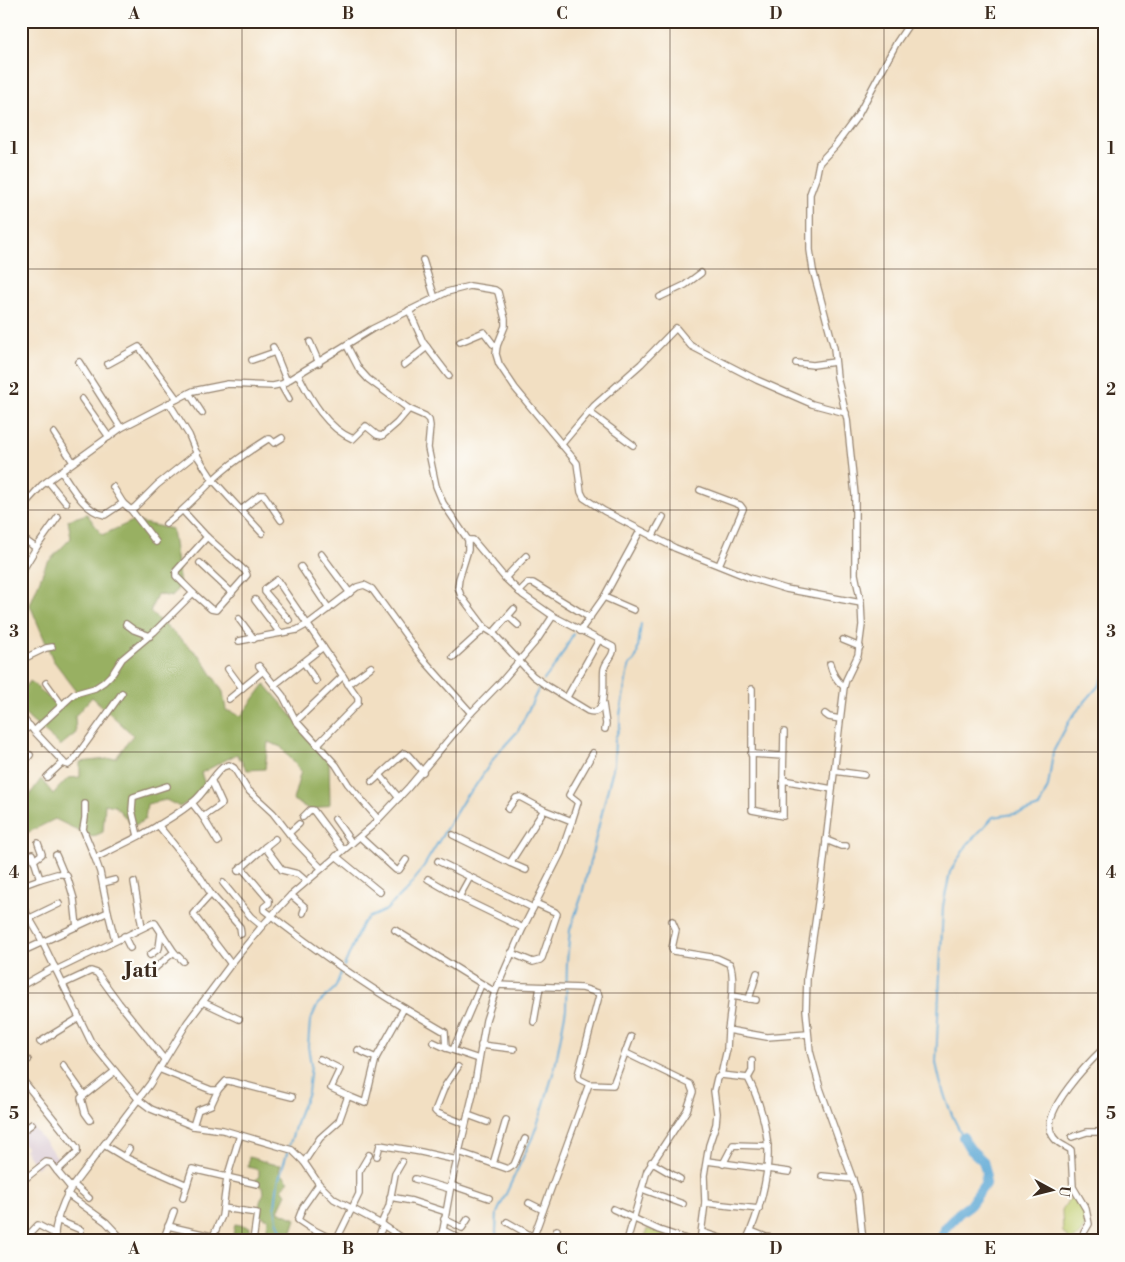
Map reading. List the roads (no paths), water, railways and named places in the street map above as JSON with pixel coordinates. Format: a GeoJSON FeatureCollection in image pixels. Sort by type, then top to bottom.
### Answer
{"type":"FeatureCollection","features":[{"type":"Feature","properties":{"kind":"street"},"geometry":{"type":"LineString","coordinates":[[863,1241],[858,1194],[820,1088],[810,1050],[806,1010],[807,978],[844,687],[860,647],[862,625],[861,603],[855,574],[855,494],[846,414],[836,377],[834,348],[810,250],[810,194],[819,163],[835,146],[858,115],[897,42],[911,21]]}},
{"type":"Feature","properties":{"kind":"street"},"geometry":{"type":"LineString","coordinates":[[423,260],[435,298]]}},
{"type":"Feature","properties":{"kind":"street"},"geometry":{"type":"LineString","coordinates":[[660,297],[685,286],[701,273]]}},
{"type":"Feature","properties":{"kind":"street"},"geometry":{"type":"LineString","coordinates":[[21,508],[48,480],[109,436],[189,393],[200,388],[228,384],[284,384],[372,330],[451,290],[468,286],[498,291],[506,319],[496,346],[498,360],[505,375],[577,463],[583,497],[604,511],[652,537],[765,583],[824,597],[861,603]]}},
{"type":"Feature","properties":{"kind":"street"},"geometry":{"type":"LineString","coordinates":[[410,310],[427,347],[449,376]]}},
{"type":"Feature","properties":{"kind":"street"},"geometry":{"type":"LineString","coordinates":[[561,445],[589,412],[641,364],[676,328],[691,346],[757,380],[807,402],[846,414]]}},
{"type":"Feature","properties":{"kind":"street"},"geometry":{"type":"LineString","coordinates":[[460,342],[484,332],[496,346]]}},
{"type":"Feature","properties":{"kind":"street"},"geometry":{"type":"LineString","coordinates":[[310,342],[319,363]]}},
{"type":"Feature","properties":{"kind":"street"},"geometry":{"type":"LineString","coordinates":[[347,346],[365,376],[408,409],[425,416],[429,420],[428,448],[436,486],[443,503],[468,540],[468,550],[460,572],[458,587],[460,596],[485,628],[492,633],[518,662],[540,681],[592,712],[598,710],[603,702]]}},
{"type":"Feature","properties":{"kind":"street"},"geometry":{"type":"LineString","coordinates":[[404,365],[427,347]]}},
{"type":"Feature","properties":{"kind":"street"},"geometry":{"type":"LineString","coordinates":[[108,364],[139,348],[177,399]]}},
{"type":"Feature","properties":{"kind":"street"},"geometry":{"type":"LineString","coordinates":[[252,360],[274,350],[289,399]]}},
{"type":"Feature","properties":{"kind":"street"},"geometry":{"type":"LineString","coordinates":[[79,362],[121,428]]}},
{"type":"Feature","properties":{"kind":"street"},"geometry":{"type":"LineString","coordinates":[[796,363],[813,365],[835,362]]}},
{"type":"Feature","properties":{"kind":"street"},"geometry":{"type":"LineString","coordinates":[[299,376],[314,403],[330,424],[353,439],[366,426],[377,435],[382,436],[397,423],[408,409]]}},
{"type":"Feature","properties":{"kind":"street"},"geometry":{"type":"LineString","coordinates":[[189,393],[202,413]]}},
{"type":"Feature","properties":{"kind":"street"},"geometry":{"type":"LineString","coordinates":[[82,399],[109,436]]}},
{"type":"Feature","properties":{"kind":"street"},"geometry":{"type":"LineString","coordinates":[[169,403],[189,434],[197,453],[213,480],[262,533]]}},
{"type":"Feature","properties":{"kind":"street"},"geometry":{"type":"LineString","coordinates":[[589,412],[633,445]]}},
{"type":"Feature","properties":{"kind":"street"},"geometry":{"type":"LineString","coordinates":[[54,432],[73,462]]}},
{"type":"Feature","properties":{"kind":"street"},"geometry":{"type":"LineString","coordinates":[[166,524],[183,511],[213,480],[259,445],[269,439],[274,443],[282,438]]}},
{"type":"Feature","properties":{"kind":"street"},"geometry":{"type":"LineString","coordinates":[[131,510],[145,499],[157,485],[197,453]]}},
{"type":"Feature","properties":{"kind":"street"},"geometry":{"type":"LineString","coordinates":[[61,471],[82,500],[100,514],[107,515],[123,503]]}},
{"type":"Feature","properties":{"kind":"street"},"geometry":{"type":"LineString","coordinates":[[48,480],[66,502]]}},
{"type":"Feature","properties":{"kind":"street"},"geometry":{"type":"LineString","coordinates":[[113,486],[123,503],[131,510],[156,542]]}},
{"type":"Feature","properties":{"kind":"street"},"geometry":{"type":"LineString","coordinates":[[700,490],[740,505],[743,508],[719,565]]}},
{"type":"Feature","properties":{"kind":"street"},"geometry":{"type":"LineString","coordinates":[[241,510],[260,495],[264,495],[281,520]]}},
{"type":"Feature","properties":{"kind":"street"},"geometry":{"type":"LineString","coordinates":[[183,511],[246,574],[246,577],[214,611],[176,576],[176,571],[207,537]]}},
{"type":"Feature","properties":{"kind":"street"},"geometry":{"type":"LineString","coordinates":[[21,573],[58,517]]}},
{"type":"Feature","properties":{"kind":"street"},"geometry":{"type":"LineString","coordinates":[[652,537],[663,517]]}},
{"type":"Feature","properties":{"kind":"street"},"geometry":{"type":"LineString","coordinates":[[580,631],[604,597],[640,531]]}},
{"type":"Feature","properties":{"kind":"street"},"geometry":{"type":"LineString","coordinates":[[21,537],[36,548]]}},
{"type":"Feature","properties":{"kind":"street"},"geometry":{"type":"LineString","coordinates":[[468,540],[473,540],[519,592],[553,616],[611,646],[614,652],[604,670],[603,702],[605,729]]}},
{"type":"Feature","properties":{"kind":"street"},"geometry":{"type":"LineString","coordinates":[[321,554],[350,593]]}},
{"type":"Feature","properties":{"kind":"street"},"geometry":{"type":"LineString","coordinates":[[505,578],[526,556]]}},
{"type":"Feature","properties":{"kind":"street"},"geometry":{"type":"LineString","coordinates":[[200,563],[232,592]]}},
{"type":"Feature","properties":{"kind":"street"},"geometry":{"type":"LineString","coordinates":[[301,567],[329,609]]}},
{"type":"Feature","properties":{"kind":"street"},"geometry":{"type":"LineString","coordinates":[[289,620],[265,592],[265,589],[277,580],[358,698],[358,703],[317,745]]}},
{"type":"Feature","properties":{"kind":"street"},"geometry":{"type":"LineString","coordinates":[[519,592],[528,583],[533,582],[590,618]]}},
{"type":"Feature","properties":{"kind":"street"},"geometry":{"type":"LineString","coordinates":[[239,641],[297,630],[364,585],[372,589],[437,677],[471,713]]}},
{"type":"Feature","properties":{"kind":"street"},"geometry":{"type":"LineString","coordinates":[[21,733],[32,728],[74,694],[95,688],[104,682],[113,674],[122,659],[150,636],[193,593]]}},
{"type":"Feature","properties":{"kind":"street"},"geometry":{"type":"LineString","coordinates":[[604,597],[634,610]]}},
{"type":"Feature","properties":{"kind":"street"},"geometry":{"type":"LineString","coordinates":[[254,600],[280,633]]}},
{"type":"Feature","properties":{"kind":"street"},"geometry":{"type":"LineString","coordinates":[[492,633],[514,609]]}},
{"type":"Feature","properties":{"kind":"street"},"geometry":{"type":"LineString","coordinates":[[508,616],[518,625]]}},
{"type":"Feature","properties":{"kind":"street"},"geometry":{"type":"LineString","coordinates":[[55,1238],[57,1220],[72,1186],[139,1100],[187,1024],[231,964],[262,926],[291,895],[360,837],[423,772],[471,713],[537,640],[553,616]]}},
{"type":"Feature","properties":{"kind":"street"},"geometry":{"type":"LineString","coordinates":[[239,619],[254,639]]}},
{"type":"Feature","properties":{"kind":"street"},"geometry":{"type":"LineString","coordinates":[[126,624],[134,630],[150,636]]}},
{"type":"Feature","properties":{"kind":"street"},"geometry":{"type":"LineString","coordinates":[[454,657],[485,628]]}},
{"type":"Feature","properties":{"kind":"street"},"geometry":{"type":"LineString","coordinates":[[567,697],[599,640]]}},
{"type":"Feature","properties":{"kind":"street"},"geometry":{"type":"LineString","coordinates":[[843,640],[860,647]]}},
{"type":"Feature","properties":{"kind":"street"},"geometry":{"type":"LineString","coordinates":[[21,660],[52,647]]}},
{"type":"Feature","properties":{"kind":"street"},"geometry":{"type":"LineString","coordinates":[[274,685],[323,647]]}},
{"type":"Feature","properties":{"kind":"street"},"geometry":{"type":"LineString","coordinates":[[304,663],[316,681]]}},
{"type":"Feature","properties":{"kind":"street"},"geometry":{"type":"LineString","coordinates":[[830,664],[837,682],[844,687]]}},
{"type":"Feature","properties":{"kind":"street"},"geometry":{"type":"LineString","coordinates":[[348,684],[371,667]]}},
{"type":"Feature","properties":{"kind":"street"},"geometry":{"type":"LineString","coordinates":[[228,669],[242,688]]}},
{"type":"Feature","properties":{"kind":"street"},"geometry":{"type":"LineString","coordinates":[[229,699],[261,669],[287,703],[296,722],[336,765],[352,789],[378,819]]}},
{"type":"Feature","properties":{"kind":"street"},"geometry":{"type":"LineString","coordinates":[[296,722],[343,676]]}},
{"type":"Feature","properties":{"kind":"street"},"geometry":{"type":"LineString","coordinates":[[46,683],[62,705]]}},
{"type":"Feature","properties":{"kind":"street"},"geometry":{"type":"LineString","coordinates":[[752,689],[752,810],[783,816],[784,732]]}},
{"type":"Feature","properties":{"kind":"street"},"geometry":{"type":"LineString","coordinates":[[21,716],[68,766],[122,693]]}},
{"type":"Feature","properties":{"kind":"street"},"geometry":{"type":"LineString","coordinates":[[825,714],[829,717],[840,719]]}},
{"type":"Feature","properties":{"kind":"street"},"geometry":{"type":"LineString","coordinates":[[372,782],[405,753],[423,772]]}},
{"type":"Feature","properties":{"kind":"street"},"geometry":{"type":"LineString","coordinates":[[439,1241],[468,1115],[486,1020],[497,985],[561,853],[578,802],[569,796],[593,753]]}},
{"type":"Feature","properties":{"kind":"street"},"geometry":{"type":"LineString","coordinates":[[751,754],[783,756]]}},
{"type":"Feature","properties":{"kind":"street"},"geometry":{"type":"LineString","coordinates":[[21,776],[26,770],[23,764],[30,756]]}},
{"type":"Feature","properties":{"kind":"street"},"geometry":{"type":"LineString","coordinates":[[47,777],[63,762]]}},
{"type":"Feature","properties":{"kind":"street"},"geometry":{"type":"LineString","coordinates":[[95,858],[158,825],[192,803],[206,790],[223,766],[231,766],[247,789],[273,813],[321,868]]}},
{"type":"Feature","properties":{"kind":"street"},"geometry":{"type":"LineString","coordinates":[[834,771],[864,774]]}},
{"type":"Feature","properties":{"kind":"street"},"geometry":{"type":"LineString","coordinates":[[380,775],[398,798]]}},
{"type":"Feature","properties":{"kind":"street"},"geometry":{"type":"LineString","coordinates":[[783,780],[832,789]]}},
{"type":"Feature","properties":{"kind":"street"},"geometry":{"type":"LineString","coordinates":[[203,817],[222,804],[212,782]]}},
{"type":"Feature","properties":{"kind":"street"},"geometry":{"type":"LineString","coordinates":[[138,836],[132,810],[132,797],[167,786]]}},
{"type":"Feature","properties":{"kind":"street"},"geometry":{"type":"LineString","coordinates":[[508,809],[516,798],[520,797],[544,810],[572,821]]}},
{"type":"Feature","properties":{"kind":"street"},"geometry":{"type":"LineString","coordinates":[[192,803],[218,842]]}},
{"type":"Feature","properties":{"kind":"street"},"geometry":{"type":"LineString","coordinates":[[85,804],[85,818],[82,829],[95,858],[103,883],[108,912],[116,940]]}},
{"type":"Feature","properties":{"kind":"street"},"geometry":{"type":"LineString","coordinates":[[303,817],[310,810],[313,810],[343,850]]}},
{"type":"Feature","properties":{"kind":"street"},"geometry":{"type":"LineString","coordinates":[[510,862],[544,810]]}},
{"type":"Feature","properties":{"kind":"street"},"geometry":{"type":"LineString","coordinates":[[335,819],[352,843]]}},
{"type":"Feature","properties":{"kind":"street"},"geometry":{"type":"LineString","coordinates":[[289,833],[299,824]]}},
{"type":"Feature","properties":{"kind":"street"},"geometry":{"type":"LineString","coordinates":[[158,825],[201,878],[211,894],[240,926],[241,934]]}},
{"type":"Feature","properties":{"kind":"street"},"geometry":{"type":"LineString","coordinates":[[453,835],[526,870]]}},
{"type":"Feature","properties":{"kind":"street"},"geometry":{"type":"LineString","coordinates":[[360,837],[396,870],[399,870],[406,860]]}},
{"type":"Feature","properties":{"kind":"street"},"geometry":{"type":"LineString","coordinates":[[274,839],[239,869],[269,900],[269,903],[263,909],[307,944],[404,1008],[445,1032],[446,1048]]}},
{"type":"Feature","properties":{"kind":"street"},"geometry":{"type":"LineString","coordinates":[[826,840],[846,846]]}},
{"type":"Feature","properties":{"kind":"street"},"geometry":{"type":"LineString","coordinates":[[38,843],[42,854],[33,857],[40,879]]}},
{"type":"Feature","properties":{"kind":"street"},"geometry":{"type":"LineString","coordinates":[[265,847],[282,870],[298,874],[306,881]]}},
{"type":"Feature","properties":{"kind":"street"},"geometry":{"type":"LineString","coordinates":[[56,855],[64,874],[68,877],[77,927]]}},
{"type":"Feature","properties":{"kind":"street"},"geometry":{"type":"LineString","coordinates":[[336,856],[380,892]]}},
{"type":"Feature","properties":{"kind":"street"},"geometry":{"type":"LineString","coordinates":[[438,861],[534,906],[557,914],[540,960],[533,962],[511,953]]}},
{"type":"Feature","properties":{"kind":"street"},"geometry":{"type":"LineString","coordinates":[[21,886],[56,874],[64,874]]}},
{"type":"Feature","properties":{"kind":"street"},"geometry":{"type":"LineString","coordinates":[[459,896],[470,877]]}},
{"type":"Feature","properties":{"kind":"street"},"geometry":{"type":"LineString","coordinates":[[428,879],[523,928]]}},
{"type":"Feature","properties":{"kind":"street"},"geometry":{"type":"LineString","coordinates":[[103,883],[115,880]]}},
{"type":"Feature","properties":{"kind":"street"},"geometry":{"type":"LineString","coordinates":[[134,882],[142,928]]}},
{"type":"Feature","properties":{"kind":"street"},"geometry":{"type":"LineString","coordinates":[[223,883],[251,917],[262,926]]}},
{"type":"Feature","properties":{"kind":"street"},"geometry":{"type":"LineString","coordinates":[[211,894],[193,914],[231,964]]}},
{"type":"Feature","properties":{"kind":"street"},"geometry":{"type":"LineString","coordinates":[[291,895],[305,907],[303,913]]}},
{"type":"Feature","properties":{"kind":"street"},"geometry":{"type":"LineString","coordinates":[[21,904],[26,917],[56,969],[91,1042],[139,1100],[151,1109],[192,1126],[223,1130],[277,1144],[292,1150],[304,1162],[319,1184],[334,1199],[407,1241]]}},
{"type":"Feature","properties":{"kind":"street"},"geometry":{"type":"LineString","coordinates":[[26,917],[59,904]]}},
{"type":"Feature","properties":{"kind":"street"},"geometry":{"type":"LineString","coordinates":[[21,952],[108,912]]}},
{"type":"Feature","properties":{"kind":"street"},"geometry":{"type":"LineString","coordinates":[[672,921],[676,930],[673,950],[717,958],[730,964],[732,968],[732,996],[727,1049],[721,1076],[719,1076],[715,1083],[714,1091],[717,1114],[704,1175],[705,1202],[700,1241]]}},
{"type":"Feature","properties":{"kind":"street"},"geometry":{"type":"LineString","coordinates":[[21,986],[155,923],[174,952],[183,961]]}},
{"type":"Feature","properties":{"kind":"street"},"geometry":{"type":"LineString","coordinates":[[396,930],[495,992]]}},
{"type":"Feature","properties":{"kind":"street"},"geometry":{"type":"LineString","coordinates":[[150,955],[159,948],[160,933]]}},
{"type":"Feature","properties":{"kind":"street"},"geometry":{"type":"LineString","coordinates":[[124,936],[130,948]]}},
{"type":"Feature","properties":{"kind":"street"},"geometry":{"type":"LineString","coordinates":[[154,969],[174,952]]}},
{"type":"Feature","properties":{"kind":"street"},"geometry":{"type":"LineString","coordinates":[[63,984],[91,971],[97,973],[118,1003],[164,1059]]}},
{"type":"Feature","properties":{"kind":"street"},"geometry":{"type":"LineString","coordinates":[[732,996],[752,999],[757,973]]}},
{"type":"Feature","properties":{"kind":"street"},"geometry":{"type":"LineString","coordinates":[[453,1050],[480,984]]}},
{"type":"Feature","properties":{"kind":"street"},"geometry":{"type":"LineString","coordinates":[[497,985],[582,988],[598,993],[599,996],[578,1077],[580,1081],[589,1084],[613,1085],[632,1036]]}},
{"type":"Feature","properties":{"kind":"street"},"geometry":{"type":"LineString","coordinates":[[534,1022],[540,987]]}},
{"type":"Feature","properties":{"kind":"street"},"geometry":{"type":"LineString","coordinates":[[203,1002],[239,1018]]}},
{"type":"Feature","properties":{"kind":"street"},"geometry":{"type":"LineString","coordinates":[[320,1059],[338,1067],[340,1072],[331,1087],[332,1089],[365,1103],[376,1058],[404,1008]]}},
{"type":"Feature","properties":{"kind":"street"},"geometry":{"type":"LineString","coordinates":[[40,1042],[80,1018]]}},
{"type":"Feature","properties":{"kind":"street"},"geometry":{"type":"LineString","coordinates":[[728,1030],[767,1037],[808,1034]]}},
{"type":"Feature","properties":{"kind":"street"},"geometry":{"type":"LineString","coordinates":[[433,1042],[479,1059]]}},
{"type":"Feature","properties":{"kind":"street"},"geometry":{"type":"LineString","coordinates":[[481,1045],[514,1049]]}},
{"type":"Feature","properties":{"kind":"street"},"geometry":{"type":"LineString","coordinates":[[1079,1241],[1089,1224],[1086,1209],[1074,1187],[1071,1150],[1056,1140],[1050,1131],[1052,1115],[1062,1098],[1088,1064],[1104,1048]]}},
{"type":"Feature","properties":{"kind":"street"},"geometry":{"type":"LineString","coordinates":[[358,1050],[376,1058]]}},
{"type":"Feature","properties":{"kind":"street"},"geometry":{"type":"LineString","coordinates":[[626,1053],[692,1086],[692,1098],[680,1123],[646,1171],[627,1241]]}},
{"type":"Feature","properties":{"kind":"street"},"geometry":{"type":"LineString","coordinates":[[21,1064],[28,1060]]}},
{"type":"Feature","properties":{"kind":"street"},"geometry":{"type":"LineString","coordinates":[[746,1241],[759,1209],[768,1146],[762,1117],[748,1078],[752,1071],[752,1061]]}},
{"type":"Feature","properties":{"kind":"street"},"geometry":{"type":"LineString","coordinates":[[63,1065],[84,1095]]}},
{"type":"Feature","properties":{"kind":"street"},"geometry":{"type":"LineString","coordinates":[[458,1066],[449,1079],[435,1111],[465,1124]]}},
{"type":"Feature","properties":{"kind":"street"},"geometry":{"type":"LineString","coordinates":[[159,1069],[211,1090],[218,1090]]}},
{"type":"Feature","properties":{"kind":"street"},"geometry":{"type":"LineString","coordinates":[[90,1120],[85,1113],[81,1101],[84,1095],[115,1071]]}},
{"type":"Feature","properties":{"kind":"street"},"geometry":{"type":"LineString","coordinates":[[721,1076],[748,1078]]}},
{"type":"Feature","properties":{"kind":"street"},"geometry":{"type":"LineString","coordinates":[[21,1078],[77,1148],[77,1152],[57,1171]]}},
{"type":"Feature","properties":{"kind":"street"},"geometry":{"type":"LineString","coordinates":[[192,1126],[198,1110],[211,1105],[218,1090],[226,1081],[292,1097]]}},
{"type":"Feature","properties":{"kind":"street"},"geometry":{"type":"LineString","coordinates":[[507,1222],[532,1239],[589,1084]]}},
{"type":"Feature","properties":{"kind":"street"},"geometry":{"type":"LineString","coordinates":[[304,1162],[320,1138],[339,1121],[348,1096]]}},
{"type":"Feature","properties":{"kind":"street"},"geometry":{"type":"LineString","coordinates":[[468,1115],[487,1122]]}},
{"type":"Feature","properties":{"kind":"street"},"geometry":{"type":"LineString","coordinates":[[493,1164],[506,1120]]}},
{"type":"Feature","properties":{"kind":"street"},"geometry":{"type":"LineString","coordinates":[[21,1132],[32,1124]]}},
{"type":"Feature","properties":{"kind":"street"},"geometry":{"type":"LineString","coordinates":[[1072,1137],[1087,1132],[1104,1132]]}},
{"type":"Feature","properties":{"kind":"street"},"geometry":{"type":"LineString","coordinates":[[212,1239],[222,1216],[227,1178],[240,1135]]}},
{"type":"Feature","properties":{"kind":"street"},"geometry":{"type":"LineString","coordinates":[[459,1152],[506,1169],[512,1167],[525,1140]]}},
{"type":"Feature","properties":{"kind":"street"},"geometry":{"type":"LineString","coordinates":[[723,1164],[733,1144],[768,1146]]}},
{"type":"Feature","properties":{"kind":"street"},"geometry":{"type":"LineString","coordinates":[[104,1145],[124,1157],[186,1185]]}},
{"type":"Feature","properties":{"kind":"street"},"geometry":{"type":"LineString","coordinates":[[377,1156],[380,1145],[457,1160]]}},
{"type":"Feature","properties":{"kind":"street"},"geometry":{"type":"LineString","coordinates":[[124,1157],[129,1148]]}},
{"type":"Feature","properties":{"kind":"street"},"geometry":{"type":"LineString","coordinates":[[319,1184],[303,1207],[298,1220],[336,1241],[359,1194],[359,1172],[369,1155]]}},
{"type":"Feature","properties":{"kind":"street"},"geometry":{"type":"LineString","coordinates":[[707,1161],[789,1172]]}},
{"type":"Feature","properties":{"kind":"street"},"geometry":{"type":"LineString","coordinates":[[21,1172],[24,1180],[47,1162],[51,1163],[72,1186],[89,1198]]}},
{"type":"Feature","properties":{"kind":"street"},"geometry":{"type":"LineString","coordinates":[[377,1241],[389,1206],[394,1174],[402,1162]]}},
{"type":"Feature","properties":{"kind":"street"},"geometry":{"type":"LineString","coordinates":[[651,1162],[680,1180]]}},
{"type":"Feature","properties":{"kind":"street"},"geometry":{"type":"LineString","coordinates":[[183,1198],[192,1170],[257,1184]]}},
{"type":"Feature","properties":{"kind":"street"},"geometry":{"type":"LineString","coordinates":[[822,1176],[853,1180]]}},
{"type":"Feature","properties":{"kind":"street"},"geometry":{"type":"LineString","coordinates":[[414,1179],[489,1198]]}},
{"type":"Feature","properties":{"kind":"street"},"geometry":{"type":"LineString","coordinates":[[642,1189],[683,1204]]}},
{"type":"Feature","properties":{"kind":"street"},"geometry":{"type":"LineString","coordinates":[[67,1194],[106,1222],[124,1241]]}},
{"type":"Feature","properties":{"kind":"street"},"geometry":{"type":"LineString","coordinates":[[390,1197],[412,1201],[446,1212]]}},
{"type":"Feature","properties":{"kind":"street"},"geometry":{"type":"LineString","coordinates":[[705,1202],[759,1209]]}},
{"type":"Feature","properties":{"kind":"street"},"geometry":{"type":"LineString","coordinates":[[529,1203],[543,1210]]}},
{"type":"Feature","properties":{"kind":"street"},"geometry":{"type":"LineString","coordinates":[[223,1208],[258,1213],[254,1241]]}},
{"type":"Feature","properties":{"kind":"street"},"geometry":{"type":"LineString","coordinates":[[613,1209],[692,1241]]}},
{"type":"Feature","properties":{"kind":"street"},"geometry":{"type":"LineString","coordinates":[[163,1241],[174,1211]]}},
{"type":"Feature","properties":{"kind":"street"},"geometry":{"type":"LineString","coordinates":[[444,1219],[462,1228],[468,1219]]}},
{"type":"Feature","properties":{"kind":"street"},"geometry":{"type":"LineString","coordinates":[[57,1220],[81,1230]]}},
{"type":"Feature","properties":{"kind":"street"},"geometry":{"type":"LineString","coordinates":[[22,1241],[38,1225],[55,1238]]}},
{"type":"Feature","properties":{"kind":"street"},"geometry":{"type":"LineString","coordinates":[[168,1226],[212,1239],[233,1241]]}},
{"type":"Feature","properties":{"kind":"street"},"geometry":{"type":"LineString","coordinates":[[443,1230],[459,1238]]}},
{"type":"Feature","properties":{"kind":"street"},"geometry":{"type":"LineString","coordinates":[[554,1241],[557,1230]]}},
{"type":"Feature","properties":{"kind":"street"},"geometry":{"type":"LineString","coordinates":[[751,1231],[766,1237],[780,1239]]}},
{"type":"Feature","properties":{"kind":"street"},"geometry":{"type":"LineString","coordinates":[[702,1232],[729,1241]]}},
{"type":"Feature","properties":{"kind":"waterway"},"geometry":{"type":"LineString","coordinates":[[497,1241],[497,1213],[533,1136],[555,1067],[566,1009],[570,930],[581,898],[614,764],[615,739],[620,726],[627,674],[630,664],[637,655],[641,624]]}},
{"type":"Feature","properties":{"kind":"waterway"},"geometry":{"type":"LineString","coordinates":[[544,680],[559,660],[573,634]]}},
{"type":"Feature","properties":{"kind":"waterway"},"geometry":{"type":"LineString","coordinates":[[963,1137],[946,1101],[936,1063],[943,906],[950,872],[967,845],[993,817],[1021,813],[1039,807],[1048,787],[1053,752],[1071,718],[1100,684],[1104,676]]}},
{"type":"Feature","properties":{"kind":"waterway"},"geometry":{"type":"LineString","coordinates":[[344,966],[362,924],[368,918],[386,910],[419,874],[466,796],[474,788],[496,755],[518,731],[541,684]]}},
{"type":"Feature","properties":{"kind":"waterway"},"geometry":{"type":"LineString","coordinates":[[285,1241],[277,1220],[275,1207],[278,1182],[300,1111],[308,1093],[311,1065],[308,1046],[310,1021],[318,1004],[335,988],[342,970]]}},
{"type":"Feature","properties":{"kind":"waterway"},"geometry":{"type":"LineString","coordinates":[[941,1241],[944,1229],[959,1213],[970,1205],[985,1184],[986,1172],[983,1161],[970,1149],[963,1137]]}},
{"type":"Feature","properties":{"kind":"district","name":"Jati"},"geometry":{"type":"Point","coordinates":[141,970]}}]}
